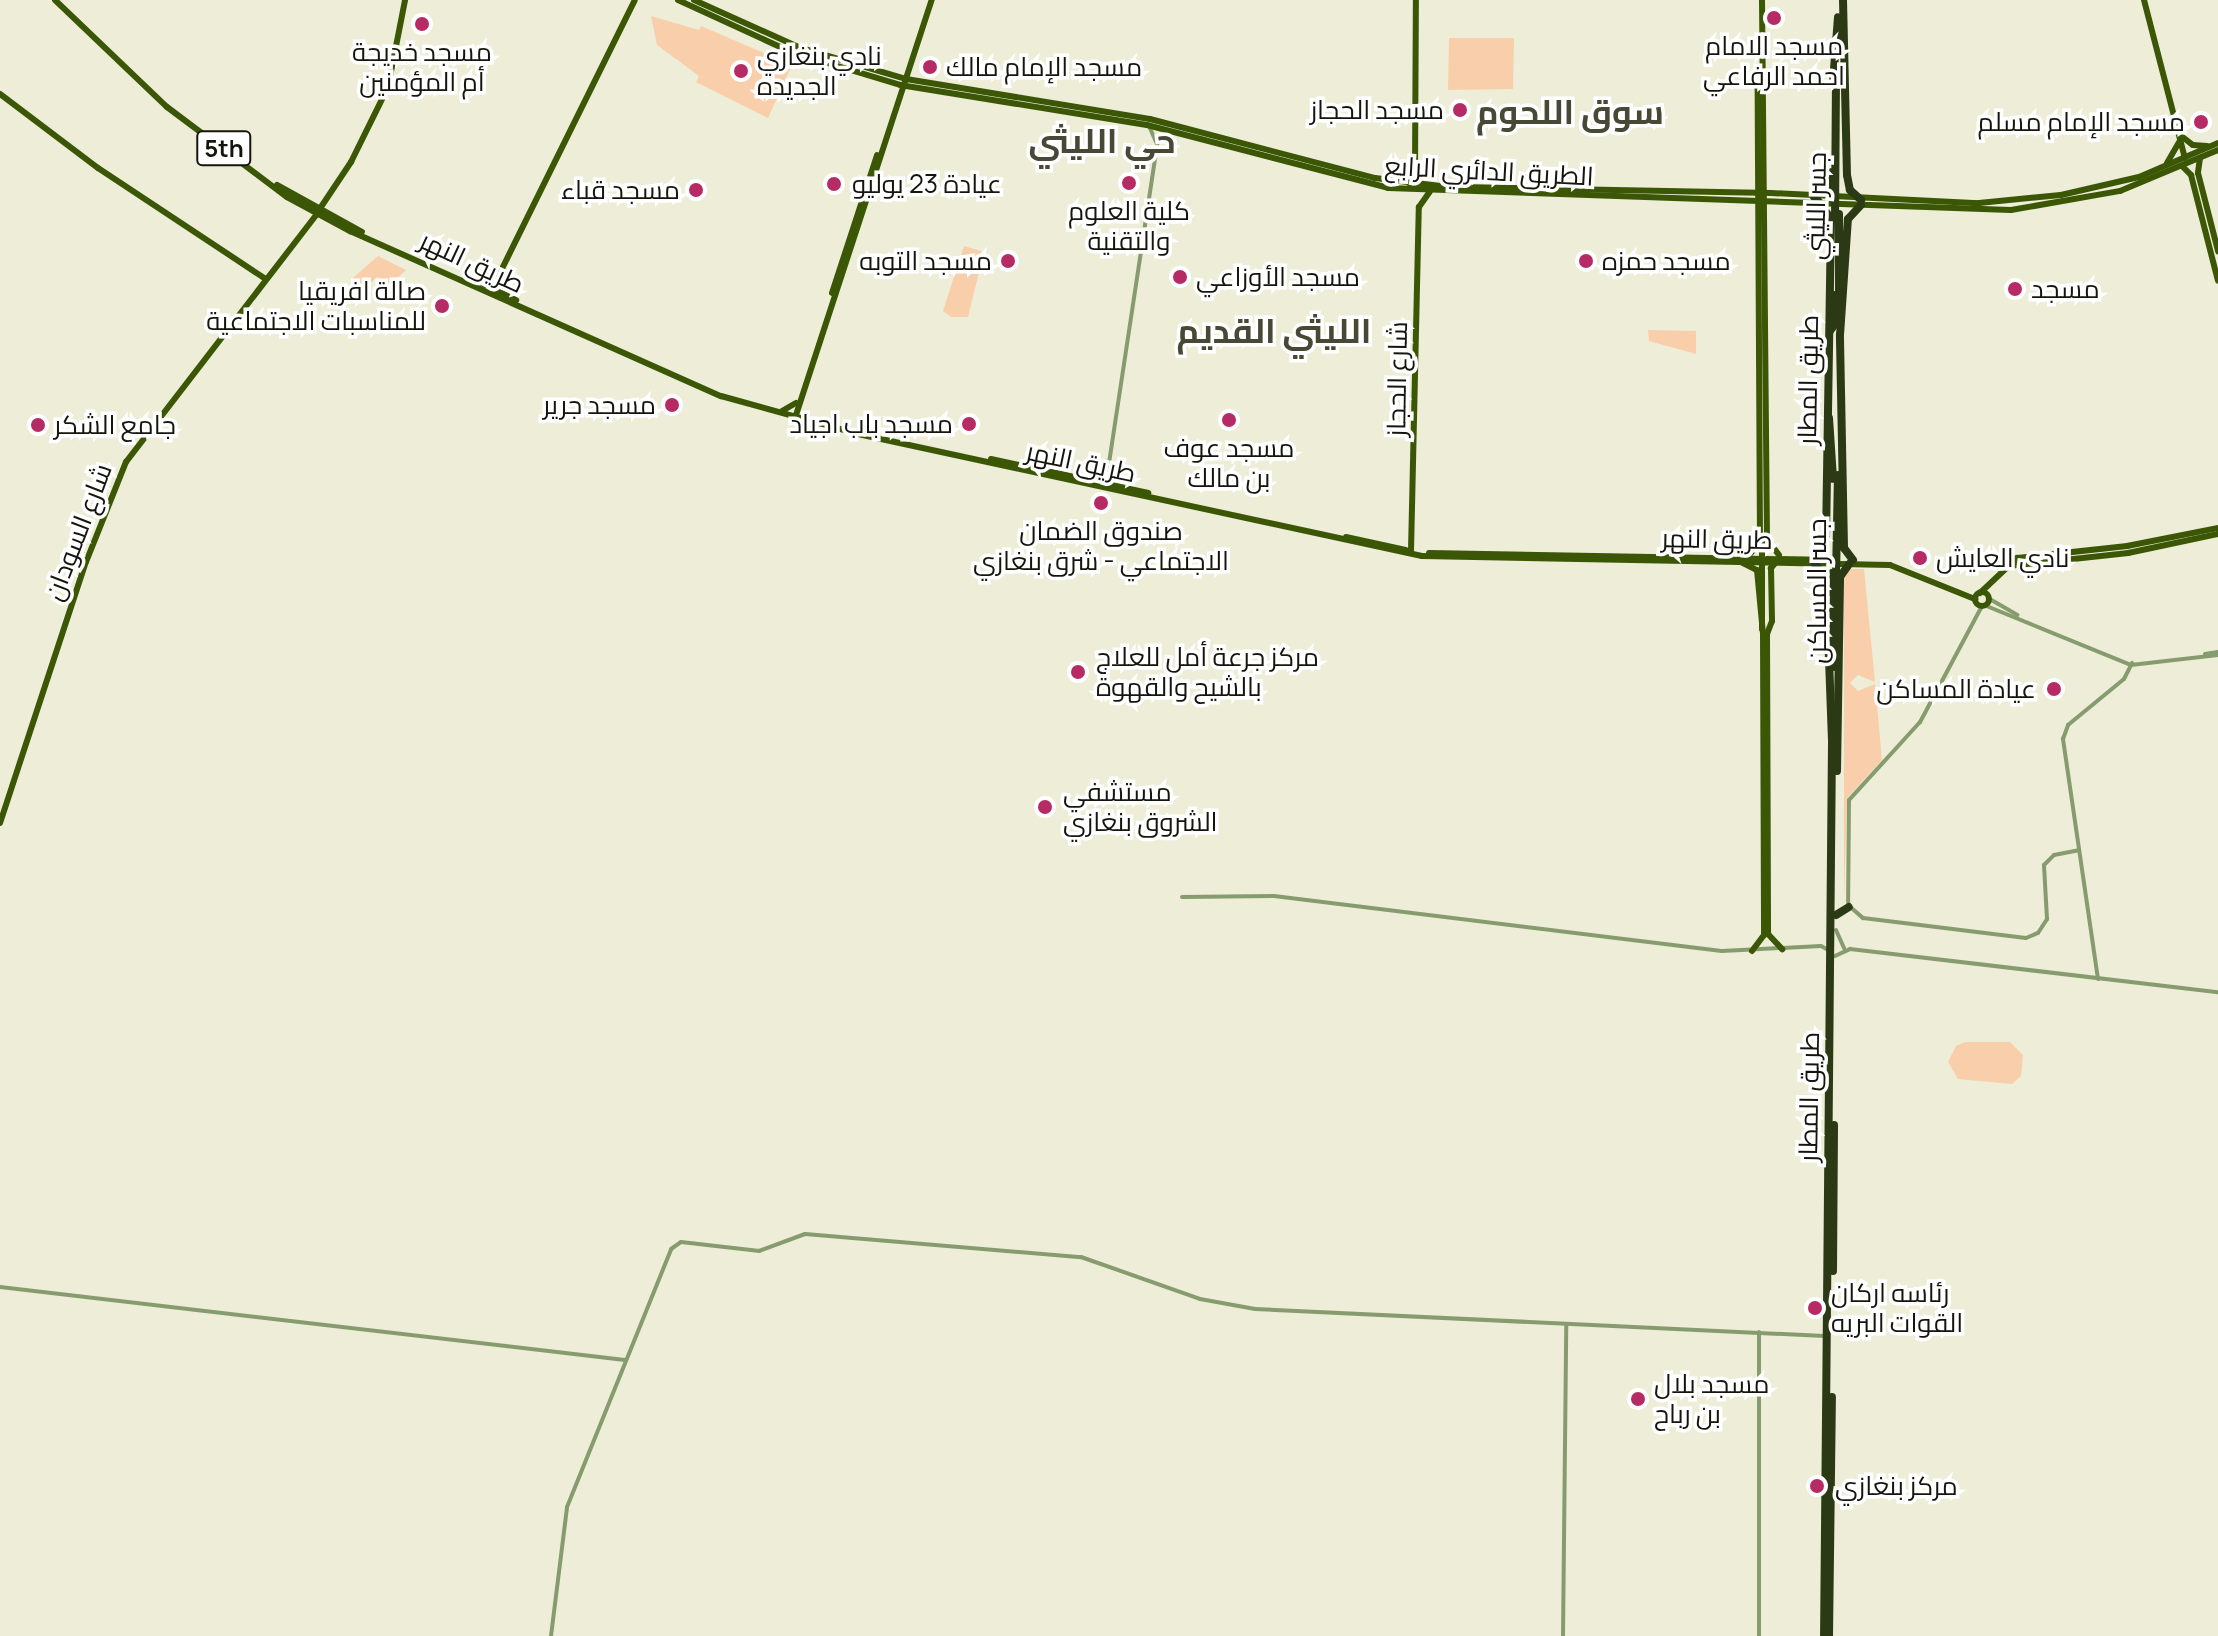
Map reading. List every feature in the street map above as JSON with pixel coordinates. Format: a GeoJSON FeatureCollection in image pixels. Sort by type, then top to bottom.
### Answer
{"type":"FeatureCollection","features":[{"type":"Feature","properties":{"kind":"highway"},"geometry":{"type":"LineString","coordinates":[[1816,199],[1826,190],[1831,174],[1840,78],[1841,0]]}},
{"type":"Feature","properties":{"kind":"highway"},"geometry":{"type":"LineString","coordinates":[[1840,78],[1847,175],[1850,190],[1861,203]]}},
{"type":"Feature","properties":{"kind":"highway","name":"جسر الليثي"},"geometry":{"type":"LineString","coordinates":[[1840,78],[1841,329]]}},
{"type":"Feature","properties":{"kind":"highway","name":"جسر الليثي"},"geometry":{"type":"LineString","coordinates":[[1829,332],[1835,324],[1840,78]]}},
{"type":"Feature","properties":{"kind":"highway"},"geometry":{"type":"LineString","coordinates":[[1831,174],[1847,175]]}},
{"type":"Feature","properties":{"kind":"highway","name":"طريق المطار"},"geometry":{"type":"LineString","coordinates":[[1816,199],[1829,212],[1831,224],[1826,539]]}},
{"type":"Feature","properties":{"kind":"highway","name":"طريق المطار"},"geometry":{"type":"LineString","coordinates":[[1833,934],[1836,910],[1840,581],[1851,562],[1844,541],[1841,329],[1850,213],[1861,203]]}},
{"type":"Feature","properties":{"kind":"highway"},"geometry":{"type":"LineString","coordinates":[[1831,224],[1848,226]]}},
{"type":"Feature","properties":{"kind":"highway","name":"جسر المساكن"},"geometry":{"type":"LineString","coordinates":[[1828,416],[1834,437],[1832,712]]}},
{"type":"Feature","properties":{"kind":"highway","name":"جسر المساكن"},"geometry":{"type":"LineString","coordinates":[[1837,766],[1841,418]]}},
{"type":"Feature","properties":{"kind":"highway"},"geometry":{"type":"LineString","coordinates":[[1840,581],[1826,580],[1818,561],[1826,539],[1844,541]]}},
{"type":"Feature","properties":{"kind":"highway","name":"طريق المطار"},"geometry":{"type":"LineString","coordinates":[[1826,580],[1832,712],[1833,934],[1827,1636]]}},
{"type":"Feature","properties":{"kind":"highway"},"geometry":{"type":"LineString","coordinates":[[1836,910],[1848,905]]}},
{"type":"Feature","properties":{"kind":"highway","name":"طريق المطار"},"geometry":{"type":"LineString","coordinates":[[1827,1636],[1827,1336],[1833,954]]}},
{"type":"Feature","properties":{"kind":"main road","name":"5th"},"geometry":{"type":"LineString","coordinates":[[57,0],[182,119],[303,204],[333,220]]}},
{"type":"Feature","properties":{"kind":"main road","name":"شارع السودان"},"geometry":{"type":"LineString","coordinates":[[0,823],[114,486],[139,442],[328,197],[388,87],[405,0]]}},
{"type":"Feature","properties":{"kind":"main road"},"geometry":{"type":"LineString","coordinates":[[493,287],[635,0]]}},
{"type":"Feature","properties":{"kind":"main road","name":"الطريق الدائري الرابع"},"geometry":{"type":"LineString","coordinates":[[678,0],[791,52],[890,78]]}},
{"type":"Feature","properties":{"kind":"main road","name":"الطريق الدائري الرابع"},"geometry":{"type":"LineString","coordinates":[[694,0],[790,44],[903,82],[1147,125],[1407,187],[1430,191],[1761,195]]}},
{"type":"Feature","properties":{"kind":"main road"},"geometry":{"type":"LineString","coordinates":[[794,414],[930,0]]}},
{"type":"Feature","properties":{"kind":"main road"},"geometry":{"type":"LineString","coordinates":[[1416,0],[1415,170],[1407,187],[1419,207],[1430,191]]}},
{"type":"Feature","properties":{"kind":"main road"},"geometry":{"type":"LineString","coordinates":[[1760,0],[1759,183],[1768,934],[1782,949]]}},
{"type":"Feature","properties":{"kind":"main road"},"geometry":{"type":"LineString","coordinates":[[2144,0],[2218,281]]}},
{"type":"Feature","properties":{"kind":"main road"},"geometry":{"type":"LineString","coordinates":[[898,96],[890,78],[908,67]]}},
{"type":"Feature","properties":{"kind":"main road"},"geometry":{"type":"LineString","coordinates":[[898,96],[918,85],[908,67]]}},
{"type":"Feature","properties":{"kind":"main road","name":"الطريق الدائري الرابع"},"geometry":{"type":"LineString","coordinates":[[918,85],[1142,118],[1407,187],[1422,184],[1512,191],[1761,195],[1983,211],[2042,206],[2120,191],[2217,146]]}},
{"type":"Feature","properties":{"kind":"main road"},"geometry":{"type":"LineString","coordinates":[[0,94],[98,168],[266,279]]}},
{"type":"Feature","properties":{"kind":"main road"},"geometry":{"type":"LineString","coordinates":[[2180,135],[2196,146],[2217,146]]}},
{"type":"Feature","properties":{"kind":"main road"},"geometry":{"type":"LineString","coordinates":[[2162,167],[2176,153],[2180,135]]}},
{"type":"Feature","properties":{"kind":"main road","name":"الطريق الدائري الرابع"},"geometry":{"type":"LineString","coordinates":[[1861,203],[1987,203],[2056,196],[2200,158],[2217,146]]}},
{"type":"Feature","properties":{"kind":"main road"},"geometry":{"type":"LineString","coordinates":[[2200,158],[2198,173],[2218,251]]}},
{"type":"Feature","properties":{"kind":"main road"},"geometry":{"type":"LineString","coordinates":[[1415,170],[1422,184]]}},
{"type":"Feature","properties":{"kind":"main road"},"geometry":{"type":"LineString","coordinates":[[1759,183],[1761,195]]}},
{"type":"Feature","properties":{"kind":"main road"},"geometry":{"type":"LineString","coordinates":[[2042,206],[2022,204],[2056,196]]}},
{"type":"Feature","properties":{"kind":"main road"},"geometry":{"type":"LineString","coordinates":[[328,197],[328,209],[333,220],[319,220],[306,227],[303,204],[328,197]]}},
{"type":"Feature","properties":{"kind":"main road"},"geometry":{"type":"LineString","coordinates":[[1983,211],[2014,205],[1987,203]]}},
{"type":"Feature","properties":{"kind":"main road","name":"شارع الحجاز"},"geometry":{"type":"LineString","coordinates":[[1411,551],[1419,207]]}},
{"type":"Feature","properties":{"kind":"main road","name":"طريق النهر"},"geometry":{"type":"LineString","coordinates":[[333,220],[493,287],[677,375],[806,418],[1422,556],[1779,557]]}},
{"type":"Feature","properties":{"kind":"main road","name":"طريق النهر"},"geometry":{"type":"LineString","coordinates":[[333,220],[721,396],[858,434],[1106,483],[1174,501],[1411,551],[1749,555],[1900,566],[1981,599]]}},
{"type":"Feature","properties":{"kind":"main road"},"geometry":{"type":"LineString","coordinates":[[782,411],[797,404]]}},
{"type":"Feature","properties":{"kind":"main road"},"geometry":{"type":"LineString","coordinates":[[797,404],[806,418]]}},
{"type":"Feature","properties":{"kind":"main road"},"geometry":{"type":"LineString","coordinates":[[1749,555],[1760,541],[1764,469]]}},
{"type":"Feature","properties":{"kind":"main road"},"geometry":{"type":"LineString","coordinates":[[1764,469],[1768,542],[1779,557],[1771,568],[1765,629]]}},
{"type":"Feature","properties":{"kind":"main road"},"geometry":{"type":"LineString","coordinates":[[1981,599],[2004,568],[2017,558],[2117,548],[2218,531]]}},
{"type":"Feature","properties":{"kind":"main road"},"geometry":{"type":"LineString","coordinates":[[1736,559],[1757,570],[1765,629]]}},
{"type":"Feature","properties":{"kind":"main road"},"geometry":{"type":"LineString","coordinates":[[1752,951],[1764,937],[1766,827]]}},
{"type":"Feature","properties":{"kind":"street"},"geometry":{"type":"LineString","coordinates":[[1106,483],[1157,144],[1147,125]]}},
{"type":"Feature","properties":{"kind":"street"},"geometry":{"type":"LineString","coordinates":[[1157,144],[1173,132]]}},
{"type":"Feature","properties":{"kind":"street"},"geometry":{"type":"LineString","coordinates":[[2079,850],[2054,855],[2044,865],[2047,919],[2038,933],[2026,938],[1863,918],[1848,905],[1849,800],[1920,722],[1981,599],[2131,664],[2218,653]]}},
{"type":"Feature","properties":{"kind":"street"},"geometry":{"type":"LineString","coordinates":[[2098,979],[2064,731],[2124,679],[2131,664]]}},
{"type":"Feature","properties":{"kind":"street"},"geometry":{"type":"LineString","coordinates":[[1182,897],[1274,896],[1752,951],[1821,946],[1833,954],[1850,949]]}},
{"type":"Feature","properties":{"kind":"street"},"geometry":{"type":"LineString","coordinates":[[1821,946],[1833,934],[1839,944],[1850,949],[2218,992]]}},
{"type":"Feature","properties":{"kind":"street"},"geometry":{"type":"LineString","coordinates":[[551,1636],[567,1507],[673,1246],[688,1241],[759,1251],[804,1234],[1092,1259],[1200,1299],[1240,1308],[1827,1336]]}},
{"type":"Feature","properties":{"kind":"street"},"geometry":{"type":"LineString","coordinates":[[0,1287],[626,1360]]}},
{"type":"Feature","properties":{"kind":"street"},"geometry":{"type":"LineString","coordinates":[[1563,1636],[1566,1324]]}},
{"type":"Feature","properties":{"kind":"street"},"geometry":{"type":"LineString","coordinates":[[1759,1332],[1759,1636]]}},
{"type":"Feature","properties":{"kind":"shaded area","name":"نادي بنغازي الجديده"},"geometry":{"type":"Polygon","coordinates":[[[651,16],[699,30],[701,26],[792,65],[768,118],[696,82],[699,76],[657,45],[651,16]]]}},
{"type":"Feature","properties":{"kind":"shaded area"},"geometry":{"type":"Polygon","coordinates":[[[1449,38],[1514,38],[1513,89],[1448,90],[1449,38]]]}},
{"type":"Feature","properties":{"kind":"shaded area"},"geometry":{"type":"Polygon","coordinates":[[[964,246],[984,252],[968,317],[951,317],[943,311],[964,246]]]}},
{"type":"Feature","properties":{"kind":"shaded area"},"geometry":{"type":"Polygon","coordinates":[[[378,256],[406,270],[388,287],[377,277],[356,297],[353,278],[378,256]]]}},
{"type":"Feature","properties":{"kind":"shaded area"},"geometry":{"type":"Polygon","coordinates":[[[1648,330],[1696,331],[1696,354],[1649,341],[1648,330]]]}},
{"type":"Feature","properties":{"kind":"shaded area"},"geometry":{"type":"Polygon","coordinates":[[[1848,569],[1864,569],[1875,682],[1858,675],[1850,683],[1858,691],[1875,684],[1882,760],[1847,798],[1844,901],[1844,573],[1848,569]]]}},
{"type":"Feature","properties":{"kind":"shaded area"},"geometry":{"type":"Polygon","coordinates":[[[1965,1042],[2010,1042],[2023,1055],[2021,1076],[2012,1084],[1958,1079],[1948,1062],[1956,1046],[1965,1042]]]}},
{"type":"Feature","properties":{"kind":"place","name":"مسجد الامام احمد الرفاعي"},"geometry":{"type":"Point","coordinates":[1774,18]}},
{"type":"Feature","properties":{"kind":"place","name":"مسجد خديجة أم المؤمنين"},"geometry":{"type":"Point","coordinates":[422,24]}},
{"type":"Feature","properties":{"kind":"place","name":"مسجد الإمام مالك"},"geometry":{"type":"Point","coordinates":[930,67]}},
{"type":"Feature","properties":{"kind":"place","name":"نادي بنغازي الجديده"},"geometry":{"type":"Point","coordinates":[741,71]}},
{"type":"Feature","properties":{"kind":"place","name":"مسجد الحجاز"},"geometry":{"type":"Point","coordinates":[1460,110]}},
{"type":"Feature","properties":{"kind":"place","name":"مسجد الإمام مسلم"},"geometry":{"type":"Point","coordinates":[2201,122]}},
{"type":"Feature","properties":{"kind":"place","name":"كلية العلوم والتقنية"},"geometry":{"type":"Point","coordinates":[1129,183]}},
{"type":"Feature","properties":{"kind":"place","name":"عيادة 23 يوليو"},"geometry":{"type":"Point","coordinates":[834,184]}},
{"type":"Feature","properties":{"kind":"place","name":"مسجد قباء"},"geometry":{"type":"Point","coordinates":[696,190]}},
{"type":"Feature","properties":{"kind":"place","name":"مسجد التوبه"},"geometry":{"type":"Point","coordinates":[1008,261]}},
{"type":"Feature","properties":{"kind":"place","name":"مسجد حمزه"},"geometry":{"type":"Point","coordinates":[1586,261]}},
{"type":"Feature","properties":{"kind":"place","name":"مسجد الأوزاعي"},"geometry":{"type":"Point","coordinates":[1180,277]}},
{"type":"Feature","properties":{"kind":"place","name":"مسجد"},"geometry":{"type":"Point","coordinates":[2015,289]}},
{"type":"Feature","properties":{"kind":"place","name":"صالة افريقيا للمناسبات الاجتماعية"},"geometry":{"type":"Point","coordinates":[442,306]}},
{"type":"Feature","properties":{"kind":"place","name":"مسجد جرير"},"geometry":{"type":"Point","coordinates":[672,405]}},
{"type":"Feature","properties":{"kind":"place","name":"مسجد عوف بن مالك"},"geometry":{"type":"Point","coordinates":[1229,420]}},
{"type":"Feature","properties":{"kind":"place","name":"مسجد باب اجياد"},"geometry":{"type":"Point","coordinates":[969,424]}},
{"type":"Feature","properties":{"kind":"place","name":"جامع الشكر"},"geometry":{"type":"Point","coordinates":[38,425]}},
{"type":"Feature","properties":{"kind":"place","name":"صندوق الضمان الاجتماعي - شرق بنغازي"},"geometry":{"type":"Point","coordinates":[1101,503]}},
{"type":"Feature","properties":{"kind":"place","name":"نادي العايش"},"geometry":{"type":"Point","coordinates":[1920,558]}},
{"type":"Feature","properties":{"kind":"place","name":"مركز جرعة أمل للعلاج بالشيح والقهوة"},"geometry":{"type":"Point","coordinates":[1078,672]}},
{"type":"Feature","properties":{"kind":"place","name":"عيادة المساكن"},"geometry":{"type":"Point","coordinates":[2054,689]}},
{"type":"Feature","properties":{"kind":"place","name":"مستشفي الشروق بنغازي"},"geometry":{"type":"Point","coordinates":[1045,807]}},
{"type":"Feature","properties":{"kind":"place","name":"رئاسه اركان القوات البريه"},"geometry":{"type":"Point","coordinates":[1815,1308]}},
{"type":"Feature","properties":{"kind":"place","name":"مسجد بلال بن رباح"},"geometry":{"type":"Point","coordinates":[1638,1399]}},
{"type":"Feature","properties":{"kind":"place","name":"مركز بنغازي"},"geometry":{"type":"Point","coordinates":[1817,1486]}},
{"type":"Feature","properties":{"kind":"district","name":"سوق اللحوم"},"geometry":{"type":"Point","coordinates":[1570,112]}},
{"type":"Feature","properties":{"kind":"district","name":"حي الليثي"},"geometry":{"type":"Point","coordinates":[1102,141]}},
{"type":"Feature","properties":{"kind":"district","name":"الليثي القديم"},"geometry":{"type":"Point","coordinates":[1274,331]}}]}
